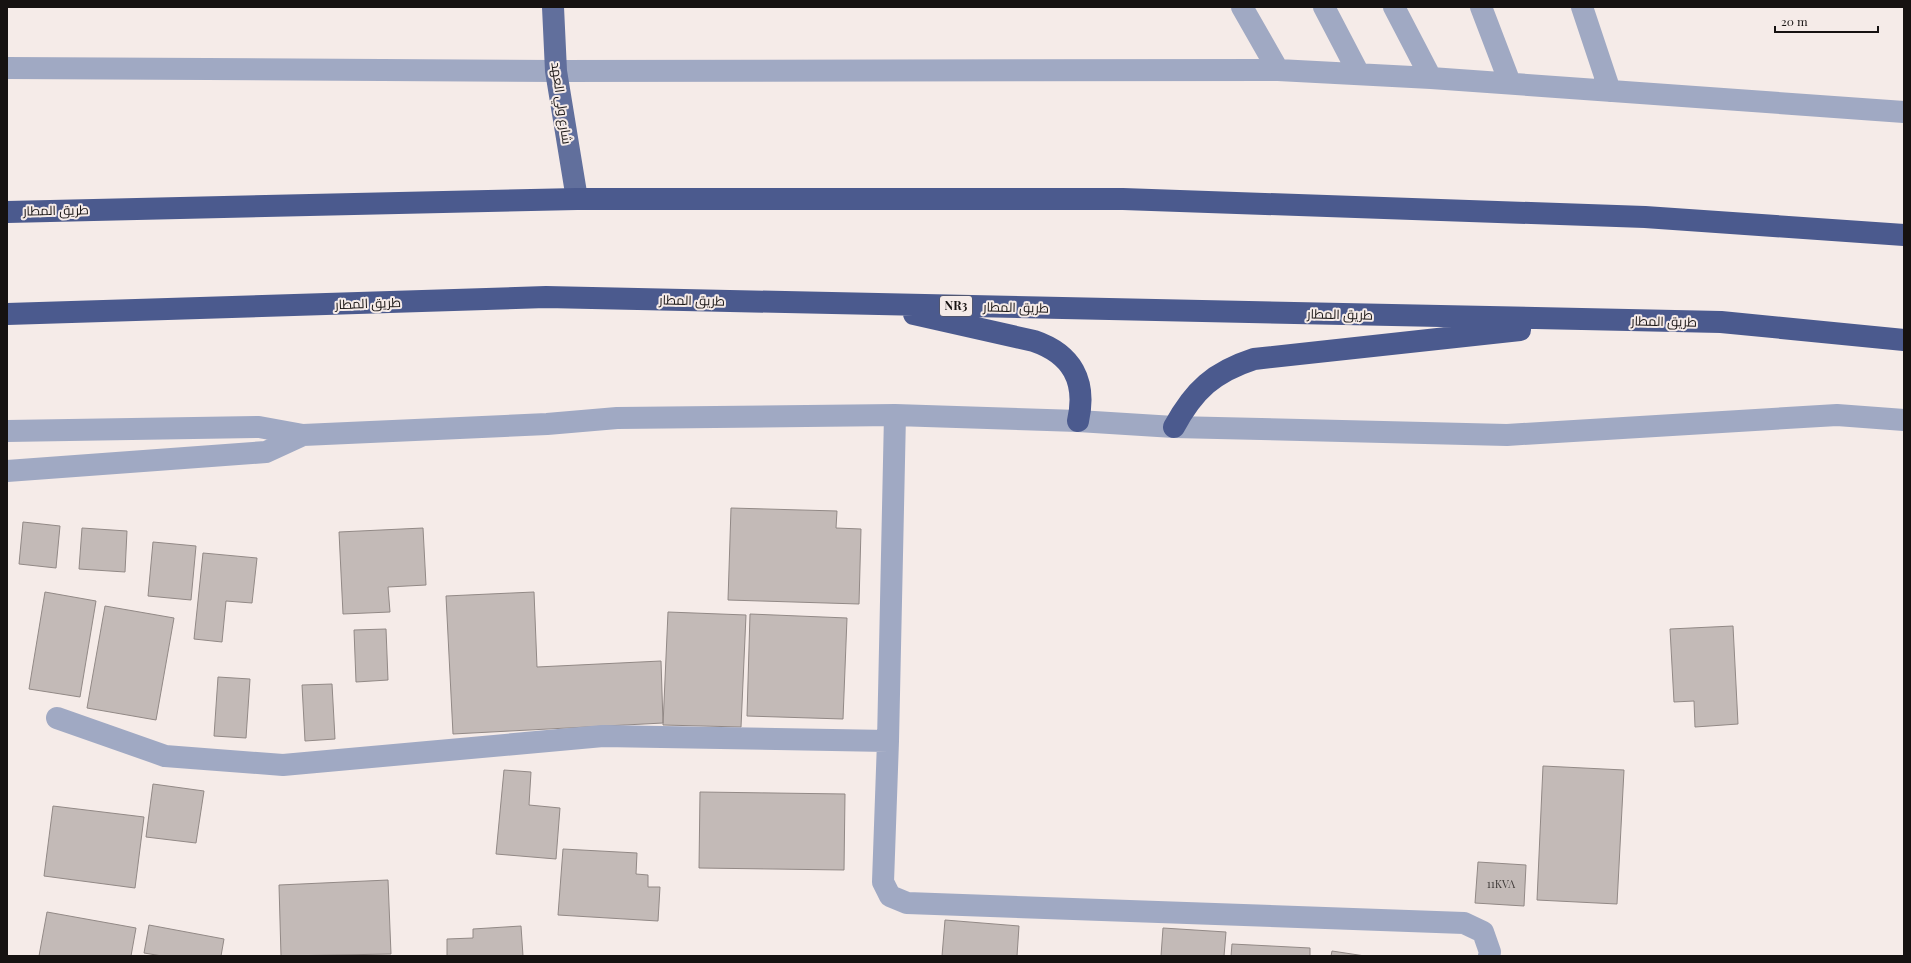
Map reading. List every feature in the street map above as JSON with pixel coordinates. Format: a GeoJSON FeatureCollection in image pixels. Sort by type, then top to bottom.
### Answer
{"type":"FeatureCollection","features":[{"type":"Feature","properties":{"kind":"highway","name":"طريق المطار"},"geometry":{"type":"LineString","coordinates":[[7,212],[577,199],[1123,198],[1645,217],[1904,235]]}},
{"type":"Feature","properties":{"kind":"highway","name":"طريق المطار"},"geometry":{"type":"LineString","coordinates":[[7,314],[546,297],[1720,322],[1904,340]]}},
{"type":"Feature","properties":{"kind":"highway"},"geometry":{"type":"LineString","coordinates":[[864,304],[1034,340],[1050,346],[1063,356],[1073,368],[1079,381],[1081,408],[1078,421]]}},
{"type":"Feature","properties":{"kind":"highway"},"geometry":{"type":"LineString","coordinates":[[1174,427],[1184,408],[1197,391],[1233,366],[1254,359],[1606,320]]}},
{"type":"Feature","properties":{"kind":"main road","name":"شارع ولي العهد"},"geometry":{"type":"LineString","coordinates":[[553,7],[556,71],[577,199]]}},
{"type":"Feature","properties":{"kind":"street"},"geometry":{"type":"LineString","coordinates":[[1242,7],[1278,70]]}},
{"type":"Feature","properties":{"kind":"street"},"geometry":{"type":"LineString","coordinates":[[1324,7],[1359,74]]}},
{"type":"Feature","properties":{"kind":"street"},"geometry":{"type":"LineString","coordinates":[[1394,7],[1431,78]]}},
{"type":"Feature","properties":{"kind":"street"},"geometry":{"type":"LineString","coordinates":[[1481,7],[1510,83]]}},
{"type":"Feature","properties":{"kind":"street"},"geometry":{"type":"LineString","coordinates":[[1582,7],[1610,90]]}},
{"type":"Feature","properties":{"kind":"street"},"geometry":{"type":"LineString","coordinates":[[7,68],[556,71],[1278,70],[1510,83],[1904,112]]}},
{"type":"Feature","properties":{"kind":"street"},"geometry":{"type":"LineString","coordinates":[[896,415],[883,882],[890,896],[907,903],[1464,923],[1483,932],[1490,952],[1489,956]]}},
{"type":"Feature","properties":{"kind":"street"},"geometry":{"type":"LineString","coordinates":[[7,431],[259,427],[303,435],[547,424],[617,418],[896,415],[1078,421],[1174,427],[1507,435],[1838,415],[1904,420]]}},
{"type":"Feature","properties":{"kind":"street"},"geometry":{"type":"LineString","coordinates":[[7,471],[266,452],[303,435]]}},
{"type":"Feature","properties":{"kind":"street"},"geometry":{"type":"LineString","coordinates":[[57,718],[164,756],[283,765],[603,736],[888,741]]}},
{"type":"Feature","properties":{"kind":"building"},"geometry":{"type":"Polygon","coordinates":[[[731,508],[837,511],[836,528],[861,529],[859,604],[728,600],[731,508]]]}},
{"type":"Feature","properties":{"kind":"building"},"geometry":{"type":"Polygon","coordinates":[[[23,522],[60,526],[56,568],[19,564],[23,522]]]}},
{"type":"Feature","properties":{"kind":"building"},"geometry":{"type":"Polygon","coordinates":[[[82,528],[127,531],[125,572],[79,569],[82,528]]]}},
{"type":"Feature","properties":{"kind":"building"},"geometry":{"type":"Polygon","coordinates":[[[423,528],[426,585],[388,587],[390,612],[343,614],[339,532],[423,528]]]}},
{"type":"Feature","properties":{"kind":"building"},"geometry":{"type":"Polygon","coordinates":[[[153,542],[196,546],[191,600],[148,596],[153,542]]]}},
{"type":"Feature","properties":{"kind":"building"},"geometry":{"type":"Polygon","coordinates":[[[203,553],[257,558],[252,603],[226,601],[222,642],[194,639],[203,553]]]}},
{"type":"Feature","properties":{"kind":"building"},"geometry":{"type":"Polygon","coordinates":[[[45,592],[96,601],[80,697],[29,689],[45,592]]]}},
{"type":"Feature","properties":{"kind":"building"},"geometry":{"type":"Polygon","coordinates":[[[534,592],[537,667],[661,661],[663,723],[453,734],[446,596],[534,592]]]}},
{"type":"Feature","properties":{"kind":"building"},"geometry":{"type":"Polygon","coordinates":[[[105,606],[174,618],[156,720],[87,708],[105,606]]]}},
{"type":"Feature","properties":{"kind":"building"},"geometry":{"type":"Polygon","coordinates":[[[668,612],[746,615],[741,727],[663,725],[668,612]]]}},
{"type":"Feature","properties":{"kind":"building"},"geometry":{"type":"Polygon","coordinates":[[[750,614],[847,618],[843,719],[747,716],[750,614]]]}},
{"type":"Feature","properties":{"kind":"building"},"geometry":{"type":"Polygon","coordinates":[[[1733,626],[1738,724],[1695,727],[1694,701],[1674,702],[1670,629],[1733,626]]]}},
{"type":"Feature","properties":{"kind":"building"},"geometry":{"type":"Polygon","coordinates":[[[386,629],[388,680],[356,682],[354,630],[386,629]]]}},
{"type":"Feature","properties":{"kind":"building"},"geometry":{"type":"Polygon","coordinates":[[[218,677],[250,679],[246,738],[214,736],[218,677]]]}},
{"type":"Feature","properties":{"kind":"building"},"geometry":{"type":"Polygon","coordinates":[[[332,684],[335,739],[305,741],[302,685],[332,684]]]}},
{"type":"Feature","properties":{"kind":"building"},"geometry":{"type":"Polygon","coordinates":[[[1543,766],[1624,770],[1617,904],[1537,900],[1543,766]]]}},
{"type":"Feature","properties":{"kind":"building"},"geometry":{"type":"Polygon","coordinates":[[[504,770],[531,772],[529,805],[560,808],[556,859],[496,854],[504,770]]]}},
{"type":"Feature","properties":{"kind":"building"},"geometry":{"type":"Polygon","coordinates":[[[153,784],[204,791],[196,843],[146,837],[153,784]]]}},
{"type":"Feature","properties":{"kind":"building"},"geometry":{"type":"Polygon","coordinates":[[[700,792],[845,794],[844,870],[699,868],[700,792]]]}},
{"type":"Feature","properties":{"kind":"building"},"geometry":{"type":"Polygon","coordinates":[[[53,806],[144,817],[135,888],[44,876],[53,806]]]}},
{"type":"Feature","properties":{"kind":"building"},"geometry":{"type":"Polygon","coordinates":[[[563,849],[637,853],[636,874],[648,875],[648,887],[660,887],[658,921],[558,915],[563,849]]]}},
{"type":"Feature","properties":{"kind":"building"},"geometry":{"type":"Polygon","coordinates":[[[1478,862],[1526,865],[1524,906],[1475,903],[1478,862]]]}},
{"type":"Feature","properties":{"kind":"building"},"geometry":{"type":"Polygon","coordinates":[[[388,880],[391,954],[281,956],[279,885],[388,880]]]}},
{"type":"Feature","properties":{"kind":"building"},"geometry":{"type":"Polygon","coordinates":[[[47,912],[136,928],[131,956],[39,956],[47,912]]]}},
{"type":"Feature","properties":{"kind":"building"},"geometry":{"type":"Polygon","coordinates":[[[945,920],[1019,926],[1017,956],[942,956],[945,920]]]}},
{"type":"Feature","properties":{"kind":"building"},"geometry":{"type":"Polygon","coordinates":[[[149,925],[224,939],[221,956],[162,956],[144,953],[149,925]]]}},
{"type":"Feature","properties":{"kind":"building"},"geometry":{"type":"Polygon","coordinates":[[[521,926],[523,956],[447,956],[447,939],[473,938],[473,929],[521,926]]]}},
{"type":"Feature","properties":{"kind":"building"},"geometry":{"type":"Polygon","coordinates":[[[1163,928],[1226,932],[1224,956],[1161,956],[1163,928]]]}},
{"type":"Feature","properties":{"kind":"building"},"geometry":{"type":"Polygon","coordinates":[[[1232,944],[1310,948],[1310,956],[1231,956],[1232,944]]]}},
{"type":"Feature","properties":{"kind":"building"},"geometry":{"type":"Polygon","coordinates":[[[1332,951],[1365,956],[1331,956],[1332,951]]]}}]}
